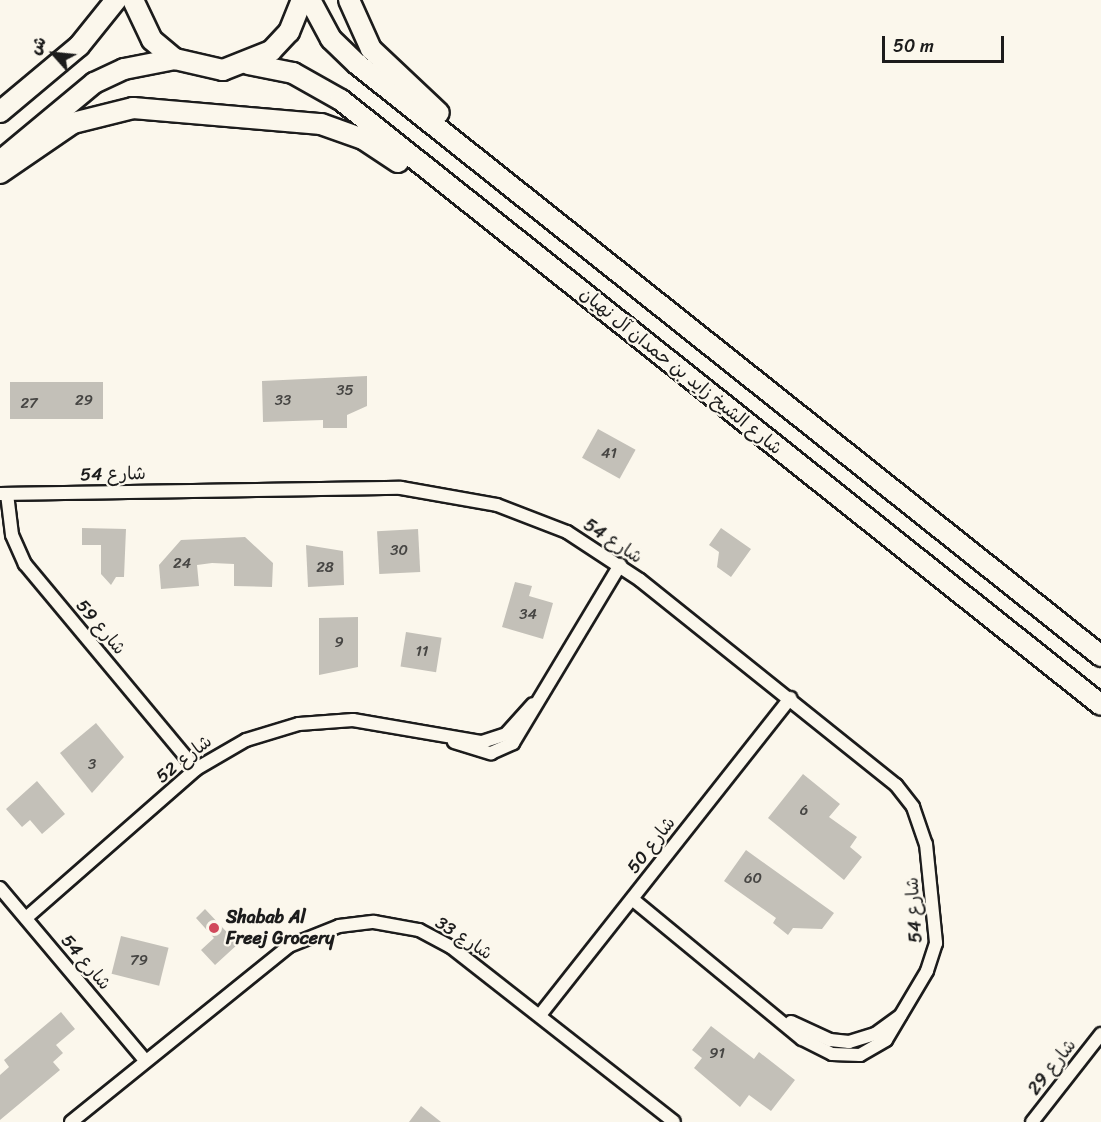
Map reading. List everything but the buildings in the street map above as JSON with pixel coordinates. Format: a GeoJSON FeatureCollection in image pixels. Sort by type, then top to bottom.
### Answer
{"type":"FeatureCollection","features":[{"type":"Feature","properties":{"kind":"main road"},"geometry":{"type":"LineString","coordinates":[[0,112],[79,46],[116,0]]}},
{"type":"Feature","properties":{"kind":"main road"},"geometry":{"type":"LineString","coordinates":[[134,0],[152,40],[175,59]]}},
{"type":"Feature","properties":{"kind":"main road"},"geometry":{"type":"LineString","coordinates":[[0,162],[94,83],[124,69],[175,59],[224,70],[248,64],[289,32],[302,0]]}},
{"type":"Feature","properties":{"kind":"main road","name":"شارع الشيخ زايد بن حمدان آل نهيان"},"geometry":{"type":"LineString","coordinates":[[310,0],[343,52],[1101,656]]}},
{"type":"Feature","properties":{"kind":"main road"},"geometry":{"type":"LineString","coordinates":[[349,0],[371,49],[448,123],[457,143]]}},
{"type":"Feature","properties":{"kind":"main road","name":"شارع الشيخ زايد بن حمدان آل نهيان"},"geometry":{"type":"LineString","coordinates":[[248,64],[293,74],[326,90],[1101,705]]}},
{"type":"Feature","properties":{"kind":"main road"},"geometry":{"type":"LineString","coordinates":[[0,173],[73,123],[133,108],[335,128],[375,145],[428,185],[450,187]]}},
{"type":"Feature","properties":{"kind":"street","name":"شارع 54"},"geometry":{"type":"LineString","coordinates":[[3,494],[401,488],[466,498],[531,516],[620,566],[790,698],[896,785],[923,831],[936,943],[903,1013],[875,1034],[849,1042],[821,1037],[779,1016],[632,899]]}},
{"type":"Feature","properties":{"kind":"street","name":"شارع 59"},"geometry":{"type":"LineString","coordinates":[[3,494],[12,535],[25,564],[196,769]]}},
{"type":"Feature","properties":{"kind":"street","name":"شارع 52"},"geometry":{"type":"LineString","coordinates":[[26,918],[196,769],[246,740],[299,724],[353,720],[475,742],[495,740],[533,704],[620,566]]}},
{"type":"Feature","properties":{"kind":"street","name":"شارع 50"},"geometry":{"type":"LineString","coordinates":[[540,1015],[790,698]]}},
{"type":"Feature","properties":{"kind":"street","name":"شارع 54"},"geometry":{"type":"LineString","coordinates":[[0,888],[145,1060]]}},
{"type":"Feature","properties":{"kind":"street","name":"شارع 33"},"geometry":{"type":"LineString","coordinates":[[71,1122],[289,946],[357,924],[389,923],[435,938],[540,1015],[674,1122]]}},
{"type":"Feature","properties":{"kind":"street","name":"شارع 29"},"geometry":{"type":"LineString","coordinates":[[1032,1122],[1101,1034]]}},
{"type":"Feature","properties":{"kind":"place","name":"Shabab Al Freej Grocery"},"geometry":{"type":"Point","coordinates":[214,928]}}]}
